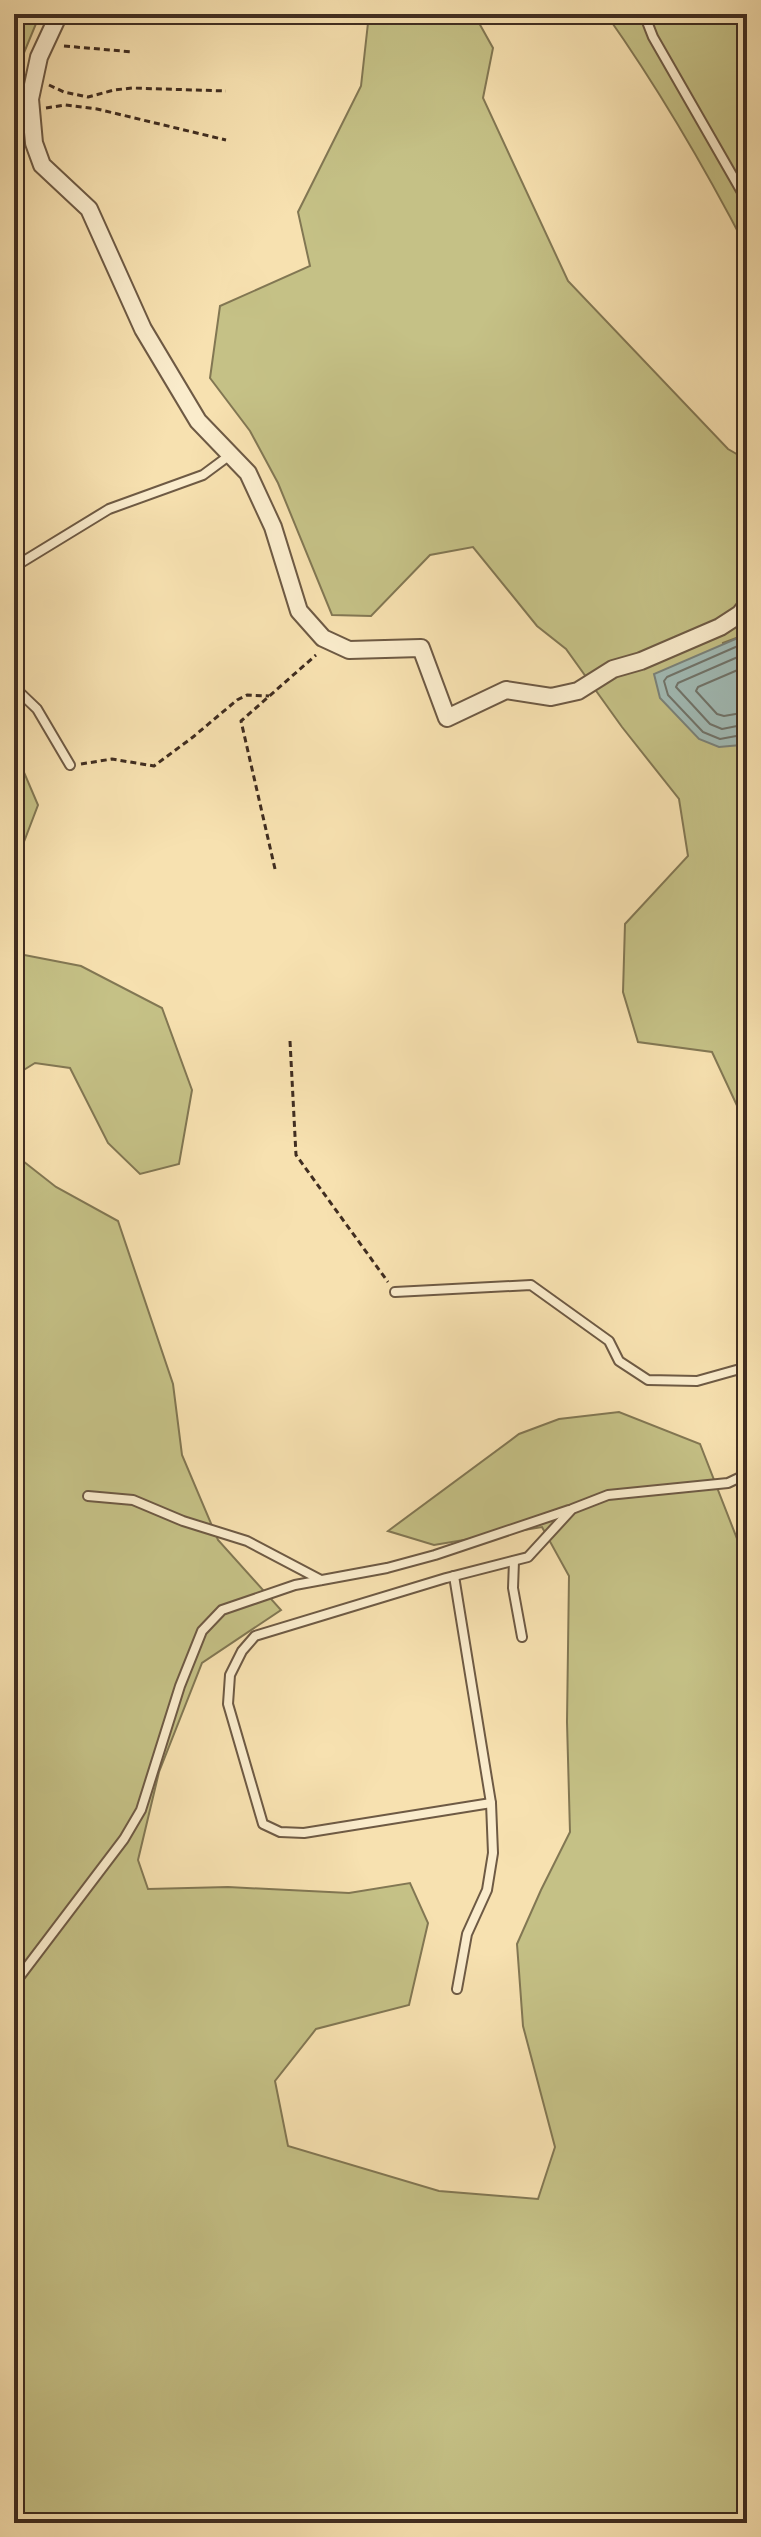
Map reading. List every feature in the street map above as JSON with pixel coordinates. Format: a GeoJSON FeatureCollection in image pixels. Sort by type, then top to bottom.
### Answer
{"type":"FeatureCollection","features":[{"type":"Feature","properties":{"kind":"street"},"geometry":{"type":"LineString","coordinates":[[59,14],[39,57],[30,99],[34,143],[42,165],[89,209],[143,329],[198,421],[248,473],[273,527],[299,611],[323,638],[349,650],[421,648],[447,718],[506,690],[551,697],[578,691],[613,669],[641,661],[720,627],[740,614],[747,605]]}},
{"type":"Feature","properties":{"kind":"lane"},"geometry":{"type":"LineString","coordinates":[[644,14],[653,37],[747,201]]}},
{"type":"Feature","properties":{"kind":"lane"},"geometry":{"type":"LineString","coordinates":[[14,567],[109,509],[203,475],[230,455]]}},
{"type":"Feature","properties":{"kind":"lane"},"geometry":{"type":"LineString","coordinates":[[14,687],[37,709],[70,765]]}},
{"type":"Feature","properties":{"kind":"lane"},"geometry":{"type":"LineString","coordinates":[[395,1292],[531,1285],[609,1341],[619,1361],[648,1380],[697,1381],[747,1367]]}},
{"type":"Feature","properties":{"kind":"lane"},"geometry":{"type":"LineString","coordinates":[[14,1984],[124,1839],[141,1810],[180,1686],[202,1631],[222,1610],[295,1585],[387,1568],[435,1555],[608,1495],[728,1483],[747,1474]]}},
{"type":"Feature","properties":{"kind":"lane"},"geometry":{"type":"LineString","coordinates":[[88,1496],[133,1500],[183,1521],[247,1541],[322,1580]]}},
{"type":"Feature","properties":{"kind":"lane"},"geometry":{"type":"LineString","coordinates":[[491,1803],[304,1833],[280,1832],[263,1824],[228,1704],[230,1675],[242,1651],[255,1636],[528,1557],[572,1509]]}},
{"type":"Feature","properties":{"kind":"lane"},"geometry":{"type":"LineString","coordinates":[[514,1561],[513,1588],[522,1637]]}},
{"type":"Feature","properties":{"kind":"lane"},"geometry":{"type":"LineString","coordinates":[[454,1576],[491,1803],[493,1853],[487,1890],[467,1934],[457,1989]]}},
{"type":"Feature","properties":{"kind":"lane"},"geometry":{"type":"LineString","coordinates":[[14,2056],[14,2085]]}},
{"type":"Feature","properties":{"kind":"path"},"geometry":{"type":"LineString","coordinates":[[45,45],[133,52]]}},
{"type":"Feature","properties":{"kind":"path"},"geometry":{"type":"LineString","coordinates":[[34,78],[64,92],[88,97],[132,88],[226,91]]}},
{"type":"Feature","properties":{"kind":"path"},"geometry":{"type":"LineString","coordinates":[[31,110],[65,105],[97,109],[226,140]]}},
{"type":"Feature","properties":{"kind":"path"},"geometry":{"type":"LineString","coordinates":[[275,869],[241,721],[331,641]]}},
{"type":"Feature","properties":{"kind":"path"},"geometry":{"type":"LineString","coordinates":[[70,765],[112,759],[154,766],[237,700],[247,695],[269,696]]}},
{"type":"Feature","properties":{"kind":"path"},"geometry":{"type":"LineString","coordinates":[[290,1041],[296,1155],[395,1292]]}},
{"type":"Feature","properties":{"kind":"shaded area"},"geometry":{"type":"Polygon","coordinates":[[[14,14],[40,14],[14,77],[14,14]]]}},
{"type":"Feature","properties":{"kind":"shaded area"},"geometry":{"type":"Polygon","coordinates":[[[369,14],[474,14],[493,48],[483,98],[568,281],[728,449],[747,460],[747,634],[723,643],[741,745],[747,738],[747,1175],[740,1112],[712,1052],[638,1042],[623,992],[625,924],[688,856],[679,799],[566,649],[537,626],[473,547],[430,555],[371,616],[332,615],[278,483],[250,431],[210,378],[220,306],[310,266],[298,212],[361,86],[369,14]]]}},
{"type":"Feature","properties":{"kind":"shaded area"},"geometry":{"type":"Polygon","coordinates":[[[606,14],[747,14],[747,249],[681,129],[606,14]]]}},
{"type":"Feature","properties":{"kind":"shaded area"},"geometry":{"type":"Polygon","coordinates":[[[14,749],[38,805],[14,868],[14,749]]]}},
{"type":"Feature","properties":{"kind":"shaded area"},"geometry":{"type":"Polygon","coordinates":[[[14,953],[81,966],[162,1008],[192,1090],[179,1164],[140,1174],[108,1143],[70,1068],[35,1063],[14,1076],[14,953]]]}},
{"type":"Feature","properties":{"kind":"shaded area"},"geometry":{"type":"Polygon","coordinates":[[[14,1154],[56,1187],[118,1221],[173,1384],[182,1455],[218,1540],[281,1610],[202,1663],[159,1772],[138,1860],[148,1889],[228,1887],[349,1893],[410,1883],[428,1923],[409,2005],[316,2029],[275,2081],[288,2146],[439,2191],[538,2199],[555,2147],[523,2026],[517,1944],[570,1832],[567,1722],[569,1576],[542,1527],[434,1545],[388,1531],[519,1434],[559,1419],[619,1412],[700,1444],[743,1554],[747,1555],[747,2523],[14,2523],[14,1154]]]}},
{"type":"Feature","properties":{"kind":"water"},"geometry":{"type":"Polygon","coordinates":[[[747,634],[747,738],[741,745],[719,747],[699,739],[660,698],[654,674],[747,634]]]}}]}
